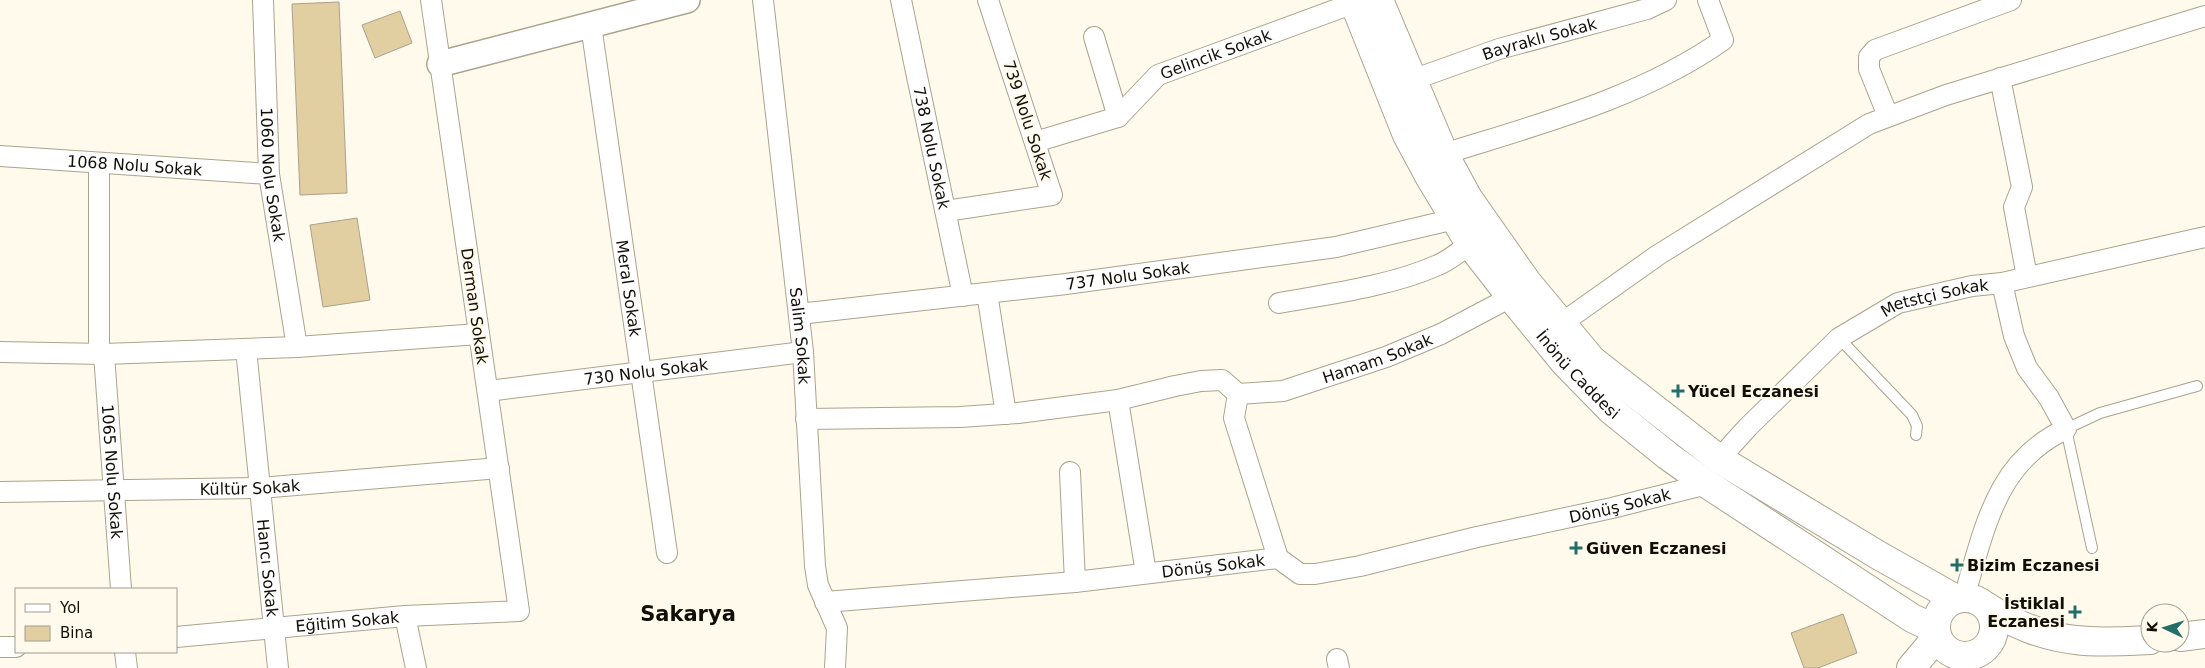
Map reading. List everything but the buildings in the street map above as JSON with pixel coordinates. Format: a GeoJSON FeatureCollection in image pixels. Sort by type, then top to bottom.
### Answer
{"type":"FeatureCollection","features":[{"type":"Feature","properties":{"kind":"main road","name":"İnönü Caddesi"},"geometry":{"type":"LineString","coordinates":[[1362,1],[1412,80],[1444,154],[1468,198],[1496,240],[1527,282],[1592,360],[1638,398],[1719,459],[1901,569],[2020,625],[2076,640],[2140,640]]}},
{"type":"Feature","properties":{"kind":"main road","name":"İnönü Caddesi"},"geometry":{"type":"LineString","coordinates":[[1362,1],[1407,135],[1470,244],[1565,363],[1611,410],[1706,484],[1936,633]]}},
{"type":"Feature","properties":{"kind":"main road"},"geometry":{"type":"LineString","coordinates":[[1969,601],[1992,614],[1994,634],[1990,643],[1969,662],[1948,651],[1936,633],[1936,619],[1940,610],[1947,603],[1969,601]]}},
{"type":"Feature","properties":{"kind":"main road"},"geometry":{"type":"LineString","coordinates":[[1911,668],[1936,633]]}},
{"type":"Feature","properties":{"kind":"main road"},"geometry":{"type":"LineString","coordinates":[[2190,636],[2205,634]]}},
{"type":"Feature","properties":{"kind":"street","name":"1060 Nolu Sokak"},"geometry":{"type":"LineString","coordinates":[[263,0],[269,174],[297,347]]}},
{"type":"Feature","properties":{"kind":"street","name":"Derman Sokak"},"geometry":{"type":"LineString","coordinates":[[431,0],[519,611]]}},
{"type":"Feature","properties":{"kind":"street","name":"Salim Sokak"},"geometry":{"type":"LineString","coordinates":[[763,0],[803,352],[815,566],[818,585],[837,628],[836,668]]}},
{"type":"Feature","properties":{"kind":"street","name":"738 Nolu Sokak"},"geometry":{"type":"LineString","coordinates":[[901,0],[964,296]]}},
{"type":"Feature","properties":{"kind":"street","name":"739 Nolu Sokak"},"geometry":{"type":"LineString","coordinates":[[946,211],[1052,195],[988,0]]}},
{"type":"Feature","properties":{"kind":"street","name":"Bayraklı Sokak"},"geometry":{"type":"LineString","coordinates":[[1412,80],[1499,49],[1647,9],[1666,0]]}},
{"type":"Feature","properties":{"kind":"street"},"geometry":{"type":"LineString","coordinates":[[1444,154],[1583,108],[1662,78],[1698,58],[1723,40],[1708,0]]}},
{"type":"Feature","properties":{"kind":"street"},"geometry":{"type":"LineString","coordinates":[[1888,116],[1869,69],[1869,56],[1875,50],[2010,0]]}},
{"type":"Feature","properties":{"kind":"street","name":"Gelincik Sokak"},"geometry":{"type":"LineString","coordinates":[[1118,117],[1158,74],[1362,1]]}},
{"type":"Feature","properties":{"kind":"street"},"geometry":{"type":"LineString","coordinates":[[440,64],[673,2]]}},
{"type":"Feature","properties":{"kind":"street"},"geometry":{"type":"LineString","coordinates":[[1562,323],[1666,250],[1869,124],[1946,95],[2205,16]]}},
{"type":"Feature","properties":{"kind":"street","name":"Meral Sokak"},"geometry":{"type":"LineString","coordinates":[[591,25],[667,553]]}},
{"type":"Feature","properties":{"kind":"street"},"geometry":{"type":"LineString","coordinates":[[1035,142],[1118,117],[1094,37]]}},
{"type":"Feature","properties":{"kind":"street"},"geometry":{"type":"LineString","coordinates":[[2000,78],[2022,187],[2014,207],[2027,277]]}},
{"type":"Feature","properties":{"kind":"street","name":"1068 Nolu Sokak"},"geometry":{"type":"LineString","coordinates":[[0,156],[269,174]]}},
{"type":"Feature","properties":{"kind":"street","name":"1065 Nolu Sokak"},"geometry":{"type":"LineString","coordinates":[[98,164],[102,354],[121,588]]}},
{"type":"Feature","properties":{"kind":"street","name":"737 Nolu Sokak"},"geometry":{"type":"LineString","coordinates":[[799,314],[964,296],[1336,247],[1455,219]]}},
{"type":"Feature","properties":{"kind":"street","name":"Metstçi Sokak"},"geometry":{"type":"LineString","coordinates":[[1719,459],[1748,427],[1839,338],[1898,302],[1972,286],[2002,283],[2205,237]]}},
{"type":"Feature","properties":{"kind":"street"},"geometry":{"type":"LineString","coordinates":[[1279,302],[1330,294],[1408,276],[1440,265],[1470,244]]}},
{"type":"Feature","properties":{"kind":"street"},"geometry":{"type":"LineString","coordinates":[[1969,601],[1989,514],[2008,476],[2035,446],[2066,429],[2050,398],[2027,368],[2014,336],[2002,283]]}},
{"type":"Feature","properties":{"kind":"street"},"geometry":{"type":"LineString","coordinates":[[987,293],[1006,414]]}},
{"type":"Feature","properties":{"kind":"street","name":"Hamam Sokak"},"geometry":{"type":"LineString","coordinates":[[1238,394],[1284,391],[1386,357],[1441,334],[1511,297]]}},
{"type":"Feature","properties":{"kind":"street"},"geometry":{"type":"LineString","coordinates":[[0,352],[102,354],[246,349],[479,334]]}},
{"type":"Feature","properties":{"kind":"street","name":"Hancı Sokak"},"geometry":{"type":"LineString","coordinates":[[246,349],[278,668]]}},
{"type":"Feature","properties":{"kind":"street","name":"730 Nolu Sokak"},"geometry":{"type":"LineString","coordinates":[[488,391],[803,352]]}},
{"type":"Feature","properties":{"kind":"street"},"geometry":{"type":"LineString","coordinates":[[806,419],[960,417],[1006,414],[1118,400],[1201,381],[1222,380],[1238,394],[1234,418],[1278,558]]}},
{"type":"Feature","properties":{"kind":"street"},"geometry":{"type":"LineString","coordinates":[[1118,400],[1146,573]]}},
{"type":"Feature","properties":{"kind":"street","name":"Kültür Sokak"},"geometry":{"type":"LineString","coordinates":[[0,492],[114,492],[260,488],[499,468]]}},
{"type":"Feature","properties":{"kind":"street"},"geometry":{"type":"LineString","coordinates":[[1070,472],[1075,582]]}},
{"type":"Feature","properties":{"kind":"street","name":"Dönüş Sokak"},"geometry":{"type":"LineString","coordinates":[[825,602],[945,594],[1075,582],[1278,558],[1300,574],[1316,574],[1612,508],[1706,484]]}},
{"type":"Feature","properties":{"kind":"street","name":"Eğitim Sokak"},"geometry":{"type":"LineString","coordinates":[[178,637],[405,616],[519,611]]}},
{"type":"Feature","properties":{"kind":"street"},"geometry":{"type":"LineString","coordinates":[[405,616],[416,668]]}},
{"type":"Feature","properties":{"kind":"street"},"geometry":{"type":"LineString","coordinates":[[0,647],[15,646]]}},
{"type":"Feature","properties":{"kind":"street"},"geometry":{"type":"LineString","coordinates":[[125,653],[126,668]]}},
{"type":"Feature","properties":{"kind":"lane"},"geometry":{"type":"LineString","coordinates":[[1839,338],[1912,415],[1917,426],[1916,435]]}},
{"type":"Feature","properties":{"kind":"lane"},"geometry":{"type":"LineString","coordinates":[[2092,548],[2066,429],[2100,413],[2198,386]]}},
{"type":"Feature","properties":{"kind":"place","name":"Yücel Eczanesi"},"geometry":{"type":"Point","coordinates":[1678,391]}},
{"type":"Feature","properties":{"kind":"place","name":"Güven Eczanesi"},"geometry":{"type":"Point","coordinates":[1576,548]}},
{"type":"Feature","properties":{"kind":"place","name":"Bizim Eczanesi"},"geometry":{"type":"Point","coordinates":[1957,565]}},
{"type":"Feature","properties":{"kind":"place","name":"İstiklal Eczanesi"},"geometry":{"type":"Point","coordinates":[2075,612]}},
{"type":"Feature","properties":{"kind":"district","name":"Sakarya"},"geometry":{"type":"Point","coordinates":[688,614]}}]}
